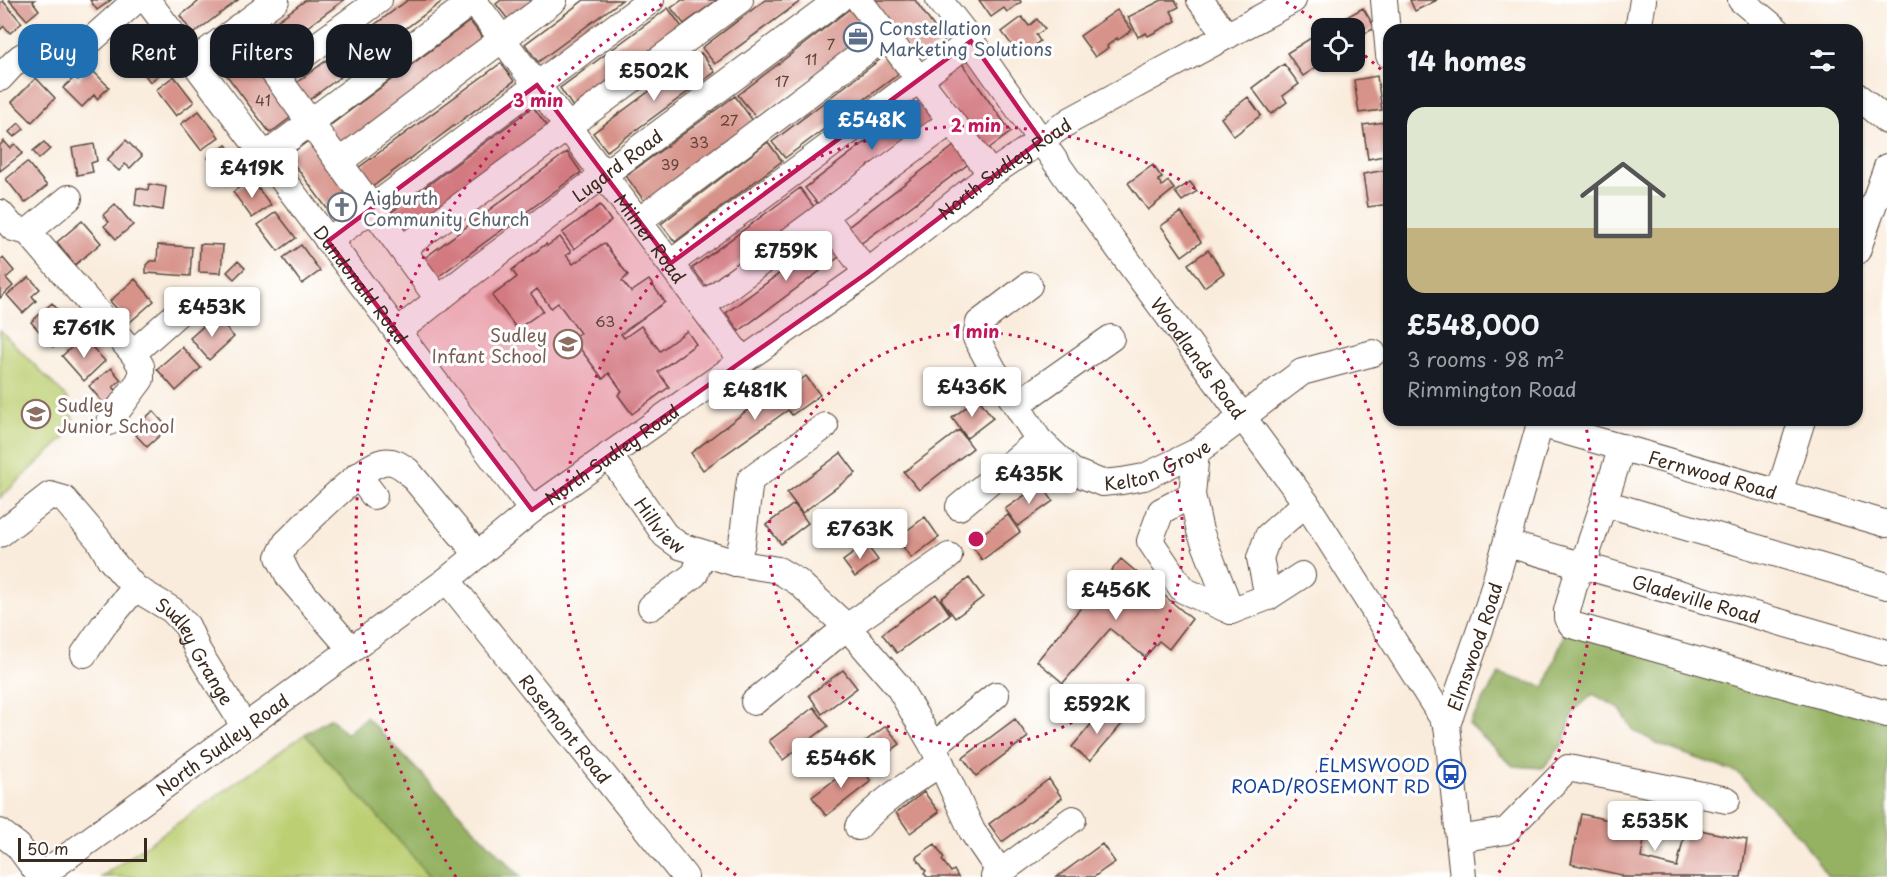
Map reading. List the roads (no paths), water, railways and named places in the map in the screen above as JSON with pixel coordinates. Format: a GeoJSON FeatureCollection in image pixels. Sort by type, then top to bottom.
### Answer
{"type":"FeatureCollection","features":[{"type":"Feature","properties":{"kind":"street"},"geometry":{"type":"LineString","coordinates":[[243,24],[276,0]]}},
{"type":"Feature","properties":{"kind":"street"},"geometry":{"type":"LineString","coordinates":[[314,48],[380,0]]}},
{"type":"Feature","properties":{"kind":"street"},"geometry":{"type":"LineString","coordinates":[[265,156],[473,0]]}},
{"type":"Feature","properties":{"kind":"street","name":"Milner Road"},"geometry":{"type":"LineString","coordinates":[[473,0],[742,360]]}},
{"type":"Feature","properties":{"kind":"street"},"geometry":{"type":"LineString","coordinates":[[339,162],[554,0]]}},
{"type":"Feature","properties":{"kind":"street"},"geometry":{"type":"LineString","coordinates":[[328,241],[651,0]]}},
{"type":"Feature","properties":{"kind":"street"},"geometry":{"type":"LineString","coordinates":[[402,249],[740,0]]}},
{"type":"Feature","properties":{"kind":"street","name":"Lugard Road"},"geometry":{"type":"LineString","coordinates":[[397,332],[838,0]]}},
{"type":"Feature","properties":{"kind":"street"},"geometry":{"type":"LineString","coordinates":[[859,0],[991,174]]}},
{"type":"Feature","properties":{"kind":"street","name":"Woodlands Road"},"geometry":{"type":"LineString","coordinates":[[939,0],[1306,503],[1447,725]]}},
{"type":"Feature","properties":{"kind":"street"},"geometry":{"type":"LineString","coordinates":[[1200,0],[1227,36]]}},
{"type":"Feature","properties":{"kind":"street","name":"North Sudley Road"},"geometry":{"type":"LineString","coordinates":[[40,877],[447,580],[532,510],[867,273],[991,174],[1071,120],[1293,0]]}},
{"type":"Feature","properties":{"kind":"street"},"geometry":{"type":"LineString","coordinates":[[1384,0],[1386,24]]}},
{"type":"Feature","properties":{"kind":"street"},"geometry":{"type":"LineString","coordinates":[[1639,24],[1643,0]]}},
{"type":"Feature","properties":{"kind":"street"},"geometry":{"type":"LineString","coordinates":[[1741,0],[1770,24]]}},
{"type":"Feature","properties":{"kind":"street"},"geometry":{"type":"LineString","coordinates":[[0,78],[22,56],[32,53],[69,56],[153,3]]}},
{"type":"Feature","properties":{"kind":"street","name":"Dundonald Road"},"geometry":{"type":"LineString","coordinates":[[153,3],[168,24]]}},
{"type":"Feature","properties":{"kind":"street"},"geometry":{"type":"LineString","coordinates":[[639,221],[886,36]]}},
{"type":"Feature","properties":{"kind":"street"},"geometry":{"type":"LineString","coordinates":[[671,263],[971,41]]}},
{"type":"Feature","properties":{"kind":"street"},"geometry":{"type":"LineString","coordinates":[[198,58],[210,49]]}},
{"type":"Feature","properties":{"kind":"street","name":"Dundonald Road"},"geometry":{"type":"LineString","coordinates":[[198,66],[532,510]]}},
{"type":"Feature","properties":{"kind":"street"},"geometry":{"type":"LineString","coordinates":[[279,78],[439,300]]}},
{"type":"Feature","properties":{"kind":"street"},"geometry":{"type":"LineString","coordinates":[[1863,101],[1887,121]]}},
{"type":"Feature","properties":{"kind":"street"},"geometry":{"type":"LineString","coordinates":[[702,306],[951,121]]}},
{"type":"Feature","properties":{"kind":"street"},"geometry":{"type":"LineString","coordinates":[[1863,233],[1887,167]]}},
{"type":"Feature","properties":{"kind":"street"},"geometry":{"type":"LineString","coordinates":[[28,232],[69,198]]}},
{"type":"Feature","properties":{"kind":"street"},"geometry":{"type":"LineString","coordinates":[[0,213],[13,228],[28,232],[133,353],[141,366],[141,379],[109,423]]}},
{"type":"Feature","properties":{"kind":"street"},"geometry":{"type":"LineString","coordinates":[[824,215],[867,273]]}},
{"type":"Feature","properties":{"kind":"street","name":"Kelton Grove"},"geometry":{"type":"LineString","coordinates":[[1029,285],[979,323],[976,338],[1039,440],[1072,471],[1102,483],[1144,477],[1196,452],[1302,372],[1373,353]]}},
{"type":"Feature","properties":{"kind":"street"},"geometry":{"type":"LineString","coordinates":[[133,353],[177,314]]}},
{"type":"Feature","properties":{"kind":"street"},"geometry":{"type":"LineString","coordinates":[[1016,405],[1111,338]]}},
{"type":"Feature","properties":{"kind":"street"},"geometry":{"type":"LineString","coordinates":[[736,562],[742,543],[750,480],[825,426]]}},
{"type":"Feature","properties":{"kind":"street","name":"Elmswood Road"},"geometry":{"type":"LineString","coordinates":[[1463,877],[1447,725],[1508,544],[1540,426]]}},
{"type":"Feature","properties":{"kind":"street","name":"Fernwood Road"},"geometry":{"type":"LineString","coordinates":[[1554,426],[1887,524]]}},
{"type":"Feature","properties":{"kind":"street"},"geometry":{"type":"LineString","coordinates":[[1779,493],[1800,426]]}},
{"type":"Feature","properties":{"kind":"street"},"geometry":{"type":"LineString","coordinates":[[959,507],[1039,440]]}},
{"type":"Feature","properties":{"kind":"street"},"geometry":{"type":"LineString","coordinates":[[1622,447],[1567,611],[1567,618],[1572,625],[1887,714]]}},
{"type":"Feature","properties":{"kind":"street"},"geometry":{"type":"LineString","coordinates":[[1196,452],[1192,495],[1200,531],[1231,611]]}},
{"type":"Feature","properties":{"kind":"street","name":"Hillview"},"geometry":{"type":"LineString","coordinates":[[609,455],[666,535],[680,546],[736,562],[777,570],[798,582],[847,627],[898,686],[937,755],[972,831],[997,874],[1073,819]]}},
{"type":"Feature","properties":{"kind":"street"},"geometry":{"type":"LineString","coordinates":[[351,649],[289,577],[279,557],[286,543],[358,475],[381,462],[391,461],[399,464],[408,471],[478,555]]}},
{"type":"Feature","properties":{"kind":"street"},"geometry":{"type":"LineString","coordinates":[[358,475],[374,496]]}},
{"type":"Feature","properties":{"kind":"street","name":"Sudley Grange"},"geometry":{"type":"LineString","coordinates":[[0,534],[50,495],[64,499],[135,588],[172,610],[187,626],[198,651],[244,726]]}},
{"type":"Feature","properties":{"kind":"street"},"geometry":{"type":"LineString","coordinates":[[1192,495],[1161,511],[1150,542],[1183,590],[1231,611],[1268,597],[1302,575]]}},
{"type":"Feature","properties":{"kind":"street"},"geometry":{"type":"LineString","coordinates":[[1268,597],[1260,558],[1268,536],[1306,503]]}},
{"type":"Feature","properties":{"kind":"street"},"geometry":{"type":"LineString","coordinates":[[1605,503],[1887,586]]}},
{"type":"Feature","properties":{"kind":"street","name":"Gladeville Road"},"geometry":{"type":"LineString","coordinates":[[1508,544],[1887,653]]}},
{"type":"Feature","properties":{"kind":"street"},"geometry":{"type":"LineString","coordinates":[[651,607],[695,574],[702,553]]}},
{"type":"Feature","properties":{"kind":"street"},"geometry":{"type":"LineString","coordinates":[[754,702],[847,627],[949,556]]}},
{"type":"Feature","properties":{"kind":"street","name":"Rosemont Road"},"geometry":{"type":"LineString","coordinates":[[447,580],[686,877]]}},
{"type":"Feature","properties":{"kind":"street","name":"Sudley Grange"},"geometry":{"type":"LineString","coordinates":[[77,654],[135,588]]}},
{"type":"Feature","properties":{"kind":"street"},"geometry":{"type":"LineString","coordinates":[[858,827],[937,755],[996,695]]}},
{"type":"Feature","properties":{"kind":"street"},"geometry":{"type":"LineString","coordinates":[[1459,839],[1506,831],[1568,768],[1727,800]]}},
{"type":"Feature","properties":{"kind":"street"},"geometry":{"type":"LineString","coordinates":[[0,832],[18,846],[40,877]]}},
{"type":"Feature","properties":{"kind":"place","name":"Constellation Marketing Solutions"},"geometry":{"type":"Point","coordinates":[858,37]}},
{"type":"Feature","properties":{"kind":"place","name":"Aigburth Community Church"},"geometry":{"type":"Point","coordinates":[342,207]}},
{"type":"Feature","properties":{"kind":"place","name":"Sudley Infant School"},"geometry":{"type":"Point","coordinates":[568,344]}},
{"type":"Feature","properties":{"kind":"place","name":"Sudley Junior School"},"geometry":{"type":"Point","coordinates":[36,414]}},
{"type":"Feature","properties":{"kind":"place","name":"ELMSWOOD ROAD/ROSEMONT RD"},"geometry":{"type":"Point","coordinates":[1451,774]}}]}
